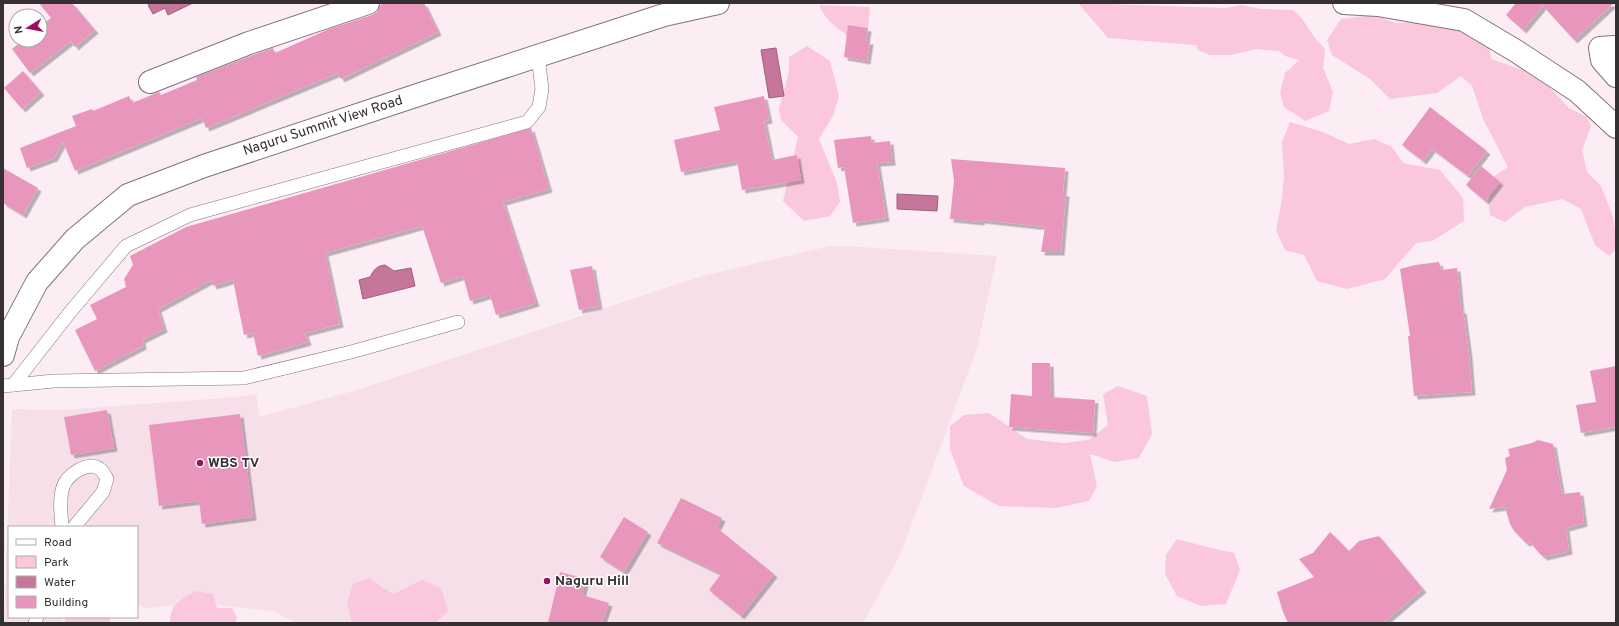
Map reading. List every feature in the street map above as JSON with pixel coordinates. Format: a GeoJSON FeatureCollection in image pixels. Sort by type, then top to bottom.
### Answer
{"type":"FeatureCollection","features":[{"type":"Feature","properties":{"kind":"street"},"geometry":{"type":"LineString","coordinates":[[150,82],[249,43],[368,3]]}},
{"type":"Feature","properties":{"kind":"street","name":"Naguru Summit View Road"},"geometry":{"type":"LineString","coordinates":[[3,355],[8,337],[37,282],[75,238],[128,195],[204,166],[538,56],[664,16],[718,3]]}},
{"type":"Feature","properties":{"kind":"street"},"geometry":{"type":"LineString","coordinates":[[1344,3],[1378,5],[1464,20],[1516,51],[1577,91],[1616,127]]}},
{"type":"Feature","properties":{"kind":"street"},"geometry":{"type":"LineString","coordinates":[[1616,48],[1600,48],[1602,60],[1616,76]]}},
{"type":"Feature","properties":{"kind":"lane"},"geometry":{"type":"LineString","coordinates":[[8,386],[126,246],[190,215],[527,122],[539,107],[542,90],[538,56]]}},
{"type":"Feature","properties":{"kind":"lane"},"geometry":{"type":"LineString","coordinates":[[8,386],[54,381],[244,378],[351,352],[458,322]]}},
{"type":"Feature","properties":{"kind":"lane"},"geometry":{"type":"LineString","coordinates":[[62,526],[61,510],[63,486],[70,476],[82,468],[94,466],[102,470],[107,479],[103,492],[75,526]]}},
{"type":"Feature","properties":{"kind":"shaded area"},"geometry":{"type":"Polygon","coordinates":[[[830,246],[997,256],[977,348],[901,553],[863,623],[295,623],[273,611],[192,603],[148,608],[138,605],[138,526],[8,526],[8,618],[65,618],[59,623],[4,623],[12,409],[62,410],[237,397],[256,394],[260,417],[363,388],[702,276],[830,246]]]}},
{"type":"Feature","properties":{"kind":"green space"},"geometry":{"type":"Polygon","coordinates":[[[1078,3],[1226,8],[1241,5],[1261,9],[1293,10],[1301,17],[1315,38],[1325,49],[1323,68],[1333,92],[1329,111],[1305,121],[1284,107],[1280,93],[1285,73],[1299,60],[1285,56],[1279,51],[1256,49],[1230,55],[1210,55],[1198,50],[1196,45],[1108,38],[1078,3]]]}},
{"type":"Feature","properties":{"kind":"green space"},"geometry":{"type":"Polygon","coordinates":[[[819,5],[870,7],[868,28],[849,25],[847,35],[831,22],[819,5]]]}},
{"type":"Feature","properties":{"kind":"green space"},"geometry":{"type":"Polygon","coordinates":[[[1374,15],[1396,23],[1424,22],[1466,30],[1489,45],[1491,59],[1535,74],[1569,108],[1587,117],[1591,126],[1582,150],[1587,172],[1601,186],[1613,217],[1616,236],[1616,249],[1609,256],[1595,245],[1581,209],[1562,199],[1525,207],[1505,222],[1490,215],[1487,181],[1508,167],[1484,121],[1472,86],[1461,76],[1437,93],[1390,99],[1370,79],[1332,55],[1327,40],[1341,19],[1374,15]]]}},
{"type":"Feature","properties":{"kind":"green space"},"geometry":{"type":"Polygon","coordinates":[[[807,46],[830,61],[839,96],[833,116],[819,139],[837,183],[840,202],[830,216],[804,221],[783,201],[798,137],[781,120],[779,109],[789,71],[789,57],[807,46]]]}},
{"type":"Feature","properties":{"kind":"green space"},"geometry":{"type":"Polygon","coordinates":[[[1290,122],[1323,132],[1349,144],[1374,139],[1392,147],[1403,163],[1440,170],[1463,198],[1464,221],[1432,241],[1416,243],[1385,279],[1347,289],[1317,281],[1304,255],[1285,250],[1276,230],[1281,205],[1284,176],[1282,142],[1290,122]]]}},
{"type":"Feature","properties":{"kind":"green space"},"geometry":{"type":"Polygon","coordinates":[[[1118,386],[1147,396],[1152,434],[1139,458],[1115,462],[1090,454],[1097,486],[1089,501],[1055,508],[999,506],[964,486],[950,449],[950,426],[964,415],[989,413],[1027,439],[1064,443],[1088,440],[1108,425],[1103,394],[1118,386]]]}},
{"type":"Feature","properties":{"kind":"green space"},"geometry":{"type":"Polygon","coordinates":[[[1177,539],[1234,553],[1240,570],[1226,604],[1201,606],[1177,596],[1165,574],[1166,555],[1177,539]]]}},
{"type":"Feature","properties":{"kind":"green space"},"geometry":{"type":"Polygon","coordinates":[[[368,578],[393,594],[422,580],[441,588],[448,611],[435,623],[352,623],[347,603],[353,584],[368,578]]]}},
{"type":"Feature","properties":{"kind":"green space"},"geometry":{"type":"Polygon","coordinates":[[[196,591],[213,594],[217,608],[232,608],[237,618],[235,623],[170,623],[172,611],[177,603],[196,591]]]}},
{"type":"Feature","properties":{"kind":"green space"},"geometry":{"type":"Polygon","coordinates":[[[66,618],[110,618],[110,623],[64,623],[66,618]]]}},
{"type":"Feature","properties":{"kind":"water"},"geometry":{"type":"Polygon","coordinates":[[[152,3],[193,3],[168,15],[165,8],[153,14],[148,5],[152,3]]]}},
{"type":"Feature","properties":{"kind":"water"},"geometry":{"type":"Polygon","coordinates":[[[776,48],[784,96],[769,98],[761,50],[776,48]]]}},
{"type":"Feature","properties":{"kind":"water"},"geometry":{"type":"Polygon","coordinates":[[[897,194],[938,196],[937,211],[897,209],[897,194]]]}},
{"type":"Feature","properties":{"kind":"water"},"geometry":{"type":"Polygon","coordinates":[[[385,265],[394,271],[411,268],[415,286],[363,299],[359,280],[370,277],[379,266],[385,265]]]}},
{"type":"Feature","properties":{"kind":"building"},"geometry":{"type":"Polygon","coordinates":[[[39,3],[72,3],[95,30],[75,47],[71,41],[30,73],[12,49],[48,48],[48,20],[51,18],[48,14],[48,8],[43,8],[39,3]]]}},
{"type":"Feature","properties":{"kind":"building"},"geometry":{"type":"Polygon","coordinates":[[[385,3],[424,3],[438,32],[341,79],[338,73],[206,128],[202,118],[75,171],[63,142],[54,158],[27,168],[20,148],[76,126],[72,116],[92,109],[93,111],[129,96],[132,103],[159,92],[161,95],[197,80],[196,77],[253,55],[273,48],[275,53],[329,29],[372,15],[377,12],[380,5],[385,3]]]}},
{"type":"Feature","properties":{"kind":"building"},"geometry":{"type":"Polygon","coordinates":[[[1516,3],[1614,3],[1574,40],[1543,6],[1523,30],[1506,15],[1516,3]]]}},
{"type":"Feature","properties":{"kind":"building"},"geometry":{"type":"Polygon","coordinates":[[[848,25],[868,28],[866,41],[870,41],[867,61],[844,57],[848,25]]]}},
{"type":"Feature","properties":{"kind":"building"},"geometry":{"type":"Polygon","coordinates":[[[23,71],[41,92],[22,109],[4,88],[23,71]]]}},
{"type":"Feature","properties":{"kind":"building"},"geometry":{"type":"Polygon","coordinates":[[[764,96],[769,120],[764,121],[772,160],[797,155],[801,180],[742,190],[737,161],[681,172],[674,140],[720,130],[714,107],[764,96]]]}},
{"type":"Feature","properties":{"kind":"building"},"geometry":{"type":"Polygon","coordinates":[[[1430,107],[1487,151],[1468,176],[1432,149],[1423,161],[1402,145],[1430,107]]]}},
{"type":"Feature","properties":{"kind":"building"},"geometry":{"type":"Polygon","coordinates":[[[531,128],[549,189],[503,202],[536,303],[496,315],[490,295],[470,301],[463,276],[441,283],[422,226],[325,253],[340,324],[305,333],[308,342],[258,356],[253,333],[244,335],[233,280],[213,286],[211,280],[158,309],[164,329],[142,340],[143,346],[95,371],[75,330],[97,319],[90,305],[126,287],[124,279],[133,265],[130,256],[186,227],[531,128]]]}},
{"type":"Feature","properties":{"kind":"building"},"geometry":{"type":"Polygon","coordinates":[[[871,136],[872,143],[890,141],[892,162],[877,163],[886,218],[853,223],[844,167],[838,168],[834,140],[871,136]]]}},
{"type":"Feature","properties":{"kind":"building"},"geometry":{"type":"Polygon","coordinates":[[[951,159],[1065,168],[1063,193],[1066,193],[1061,252],[1041,252],[1045,227],[981,220],[981,222],[950,219],[954,181],[951,159]]]}},
{"type":"Feature","properties":{"kind":"building"},"geometry":{"type":"Polygon","coordinates":[[[1481,166],[1500,182],[1485,201],[1466,185],[1481,166]]]}},
{"type":"Feature","properties":{"kind":"building"},"geometry":{"type":"Polygon","coordinates":[[[3,168],[38,188],[23,215],[3,203],[3,168]]]}},
{"type":"Feature","properties":{"kind":"building"},"geometry":{"type":"Polygon","coordinates":[[[1439,262],[1441,270],[1457,268],[1461,310],[1463,310],[1469,354],[1472,392],[1414,396],[1408,336],[1410,336],[1400,269],[1415,265],[1439,262]]]}},
{"type":"Feature","properties":{"kind":"building"},"geometry":{"type":"Polygon","coordinates":[[[592,266],[599,306],[579,310],[570,270],[592,266]]]}},
{"type":"Feature","properties":{"kind":"building"},"geometry":{"type":"Polygon","coordinates":[[[1032,363],[1050,363],[1051,397],[1095,400],[1093,433],[1009,427],[1011,394],[1032,396],[1032,363]]]}},
{"type":"Feature","properties":{"kind":"building"},"geometry":{"type":"Polygon","coordinates":[[[1616,366],[1616,427],[1581,433],[1576,405],[1596,402],[1590,371],[1616,366]]]}},
{"type":"Feature","properties":{"kind":"building"},"geometry":{"type":"Polygon","coordinates":[[[107,410],[114,448],[71,455],[64,417],[107,410]]]}},
{"type":"Feature","properties":{"kind":"building","name":"WBS TV"},"geometry":{"type":"Polygon","coordinates":[[[240,414],[253,517],[202,524],[199,501],[159,506],[149,425],[240,414]]]}},
{"type":"Feature","properties":{"kind":"building"},"geometry":{"type":"Polygon","coordinates":[[[1538,440],[1553,444],[1562,494],[1580,492],[1584,523],[1566,528],[1569,551],[1544,557],[1530,542],[1526,543],[1514,531],[1510,524],[1505,507],[1489,509],[1507,470],[1505,458],[1510,456],[1508,449],[1538,440]]]}},
{"type":"Feature","properties":{"kind":"building"},"geometry":{"type":"Polygon","coordinates":[[[681,498],[722,518],[717,528],[774,574],[741,616],[709,590],[721,574],[657,543],[681,498]]]}},
{"type":"Feature","properties":{"kind":"building"},"geometry":{"type":"Polygon","coordinates":[[[624,517],[648,532],[624,572],[600,557],[624,517]]]}},
{"type":"Feature","properties":{"kind":"building"},"geometry":{"type":"Polygon","coordinates":[[[1330,532],[1349,551],[1359,541],[1379,536],[1423,589],[1383,623],[1288,623],[1277,592],[1314,577],[1299,559],[1313,553],[1330,532]]]}},
{"type":"Feature","properties":{"kind":"building"},"geometry":{"type":"Polygon","coordinates":[[[560,572],[586,579],[582,595],[609,603],[602,623],[548,623],[560,572]]]}},
{"type":"Feature","properties":{"kind":"place","name":"WBS TV"},"geometry":{"type":"Point","coordinates":[200,463]}},
{"type":"Feature","properties":{"kind":"place","name":"Naguru Hill"},"geometry":{"type":"Point","coordinates":[547,581]}}]}
